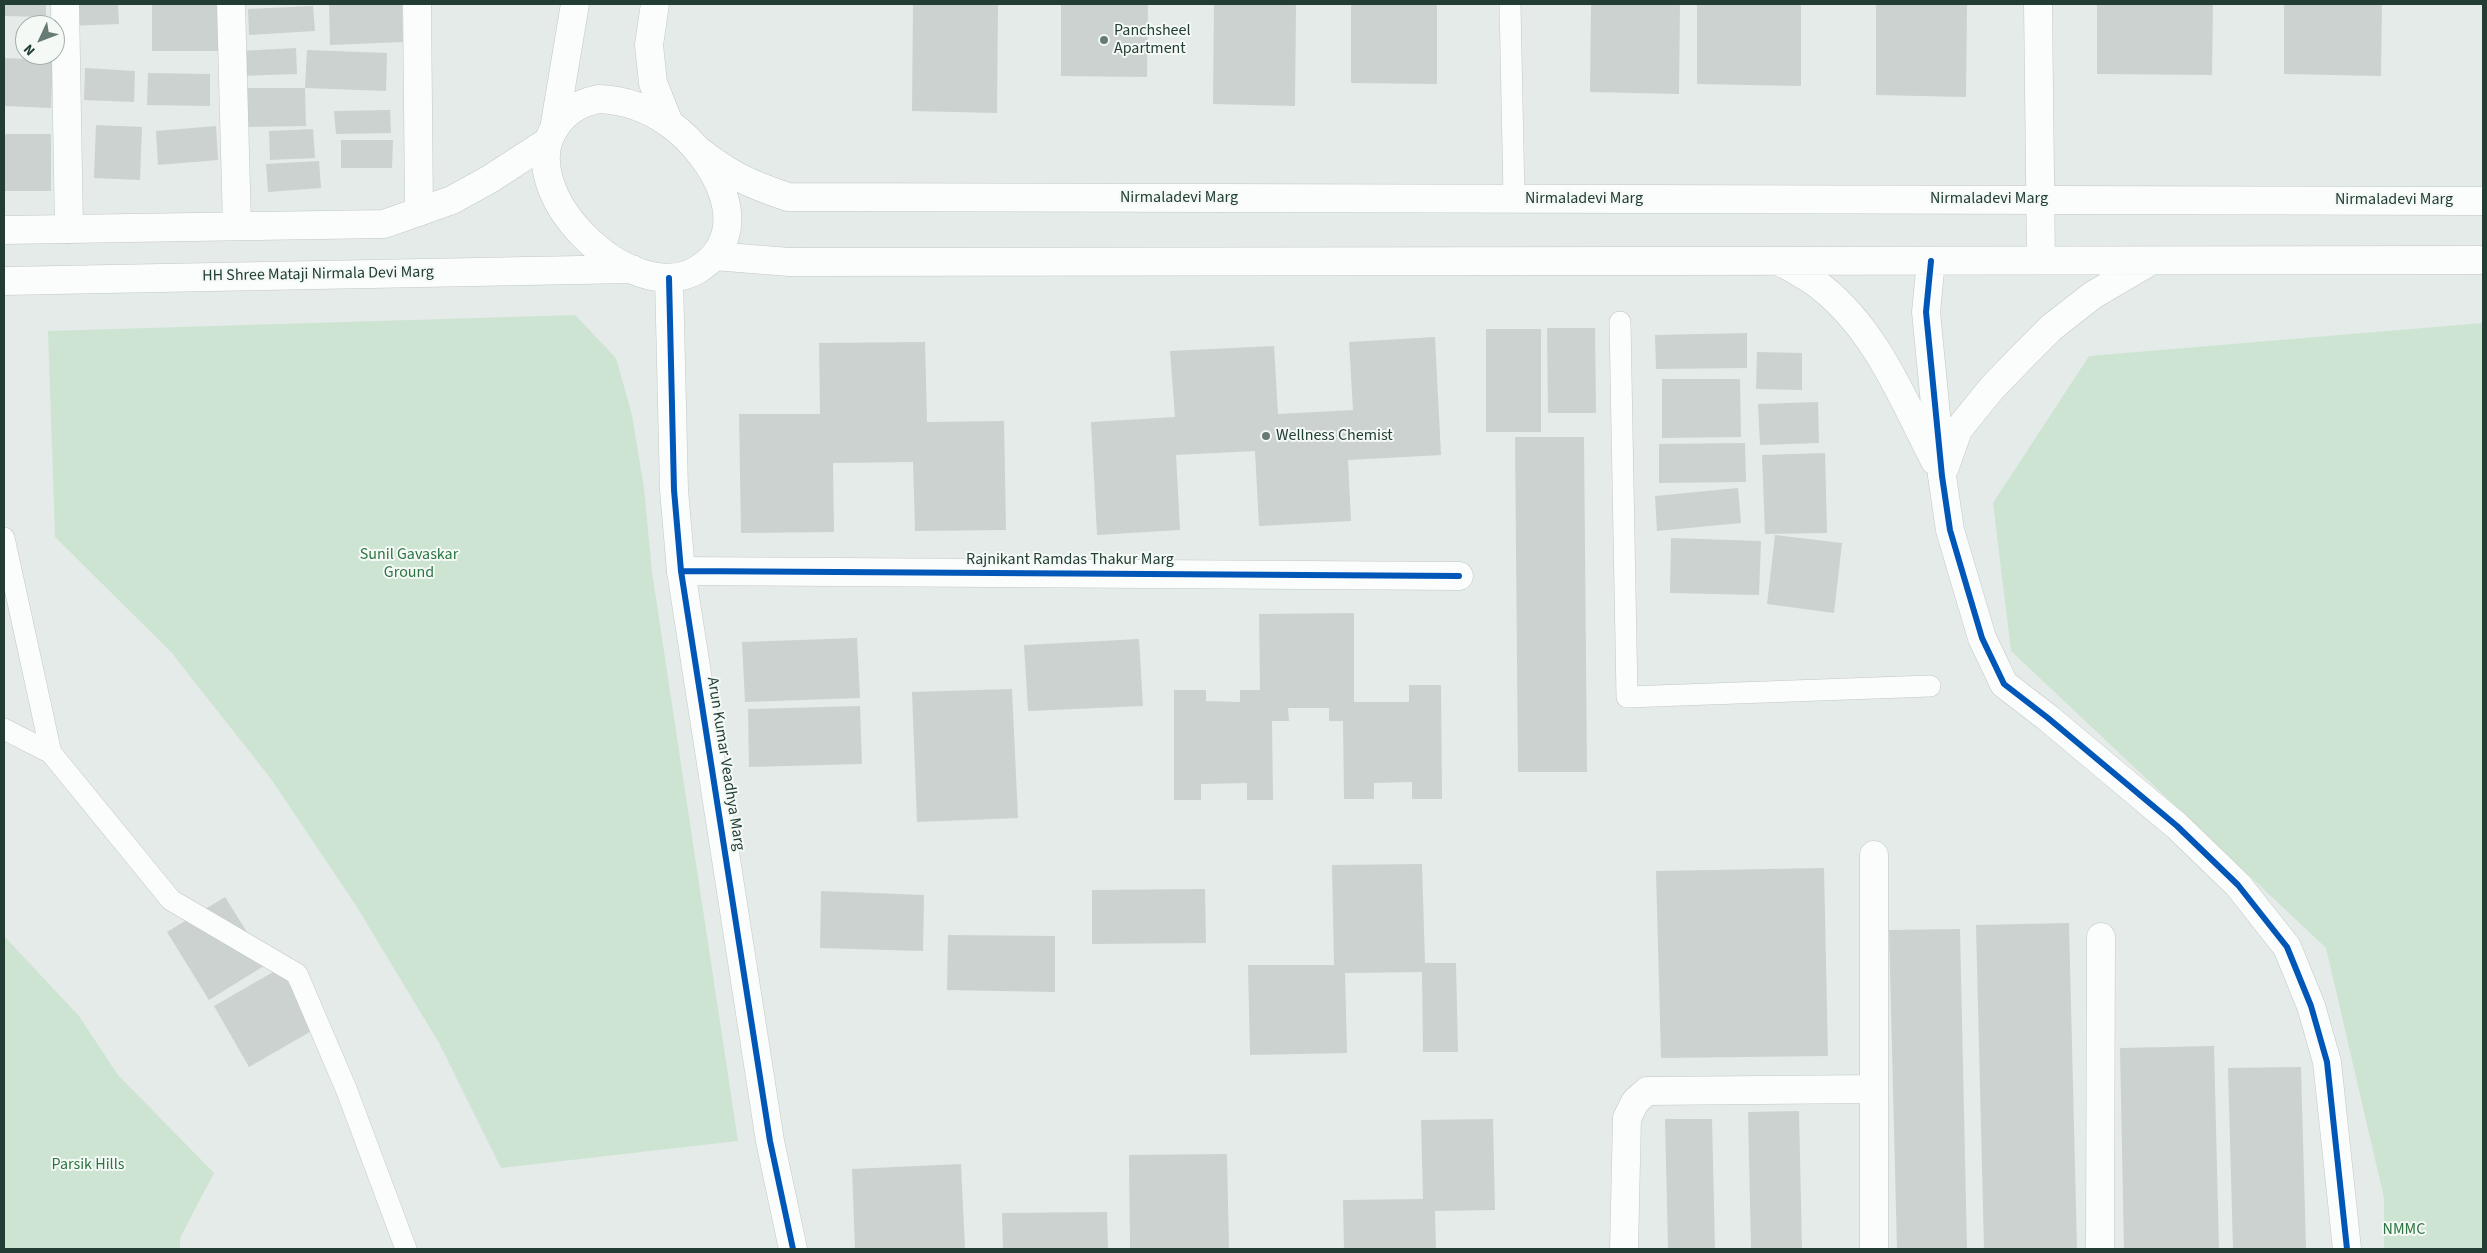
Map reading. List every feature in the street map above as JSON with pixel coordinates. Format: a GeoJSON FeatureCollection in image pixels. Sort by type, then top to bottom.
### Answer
{"type":"FeatureCollection","features":[{"type":"Feature","properties":{"kind":"main road"},"geometry":{"type":"LineString","coordinates":[[65,4],[70,229]]}},
{"type":"Feature","properties":{"kind":"main road"},"geometry":{"type":"LineString","coordinates":[[230,4],[237,226]]}},
{"type":"Feature","properties":{"kind":"main road"},"geometry":{"type":"LineString","coordinates":[[417,4],[419,212]]}},
{"type":"Feature","properties":{"kind":"main road"},"geometry":{"type":"LineString","coordinates":[[4,230],[384,224],[460,196],[550,135],[572,109],[584,102],[600,99],[616,100],[635,105],[669,123],[698,150],[718,183],[729,220],[722,245],[714,256],[694,272],[669,278],[632,269],[607,256],[585,238],[562,208],[548,173],[544,155],[550,135],[575,4]]}},
{"type":"Feature","properties":{"kind":"main road"},"geometry":{"type":"LineString","coordinates":[[655,4],[649,45],[653,83],[669,123]]}},
{"type":"Feature","properties":{"kind":"main road"},"geometry":{"type":"LineString","coordinates":[[2038,4],[2041,260]]}},
{"type":"Feature","properties":{"kind":"main road","name":"Nirmaladevi Marg"},"geometry":{"type":"LineString","coordinates":[[698,150],[727,173],[788,197],[2483,201]]}},
{"type":"Feature","properties":{"kind":"main road"},"geometry":{"type":"LineString","coordinates":[[714,256],[788,262],[2483,260]]}},
{"type":"Feature","properties":{"kind":"main road"},"geometry":{"type":"LineString","coordinates":[[1942,476],[1958,430],[1992,388],[2022,356],[2052,327],[2093,295],[2151,260]]}},
{"type":"Feature","properties":{"kind":"main road"},"geometry":{"type":"LineString","coordinates":[[1779,261],[1821,287],[1851,316],[1879,351],[1942,476]]}},
{"type":"Feature","properties":{"kind":"main road"},"geometry":{"type":"LineString","coordinates":[[1932,261],[1926,312],[1942,476],[1950,530],[1965,588],[1982,638],[2004,684],[2177,826],[2238,885],[2287,947],[2311,1006],[2327,1062],[2347,1249]]}},
{"type":"Feature","properties":{"kind":"main road","name":"HH Shree Mataji Nirmala Devi Marg"},"geometry":{"type":"LineString","coordinates":[[4,281],[632,269]]}},
{"type":"Feature","properties":{"kind":"main road","name":"Arun Kumar Veadhya Marg"},"geometry":{"type":"LineString","coordinates":[[669,278],[674,490],[681,571],[770,1141],[793,1249]]}},
{"type":"Feature","properties":{"kind":"main road","name":"Rajnikant Ramdas Thakur Marg"},"geometry":{"type":"LineString","coordinates":[[681,571],[1459,576]]}},
{"type":"Feature","properties":{"kind":"main road"},"geometry":{"type":"LineString","coordinates":[[1874,855],[1874,1249]]}},
{"type":"Feature","properties":{"kind":"main road"},"geometry":{"type":"LineString","coordinates":[[2100,1249],[2101,938]]}},
{"type":"Feature","properties":{"kind":"main road"},"geometry":{"type":"LineString","coordinates":[[1624,1249],[1627,1118],[1635,1102],[1647,1091],[1874,1089]]}},
{"type":"Feature","properties":{"kind":"lane"},"geometry":{"type":"LineString","coordinates":[[1510,4],[1514,198]]}},
{"type":"Feature","properties":{"kind":"lane"},"geometry":{"type":"LineString","coordinates":[[1620,322],[1627,697],[1930,686]]}},
{"type":"Feature","properties":{"kind":"lane"},"geometry":{"type":"LineString","coordinates":[[4,538],[51,753]]}},
{"type":"Feature","properties":{"kind":"lane"},"geometry":{"type":"LineString","coordinates":[[4,729],[51,753],[171,900],[296,974],[347,1091],[406,1249]]}},
{"type":"Feature","properties":{"kind":"green space","name":"Sunil Gavaskar Ground"},"geometry":{"type":"Polygon","coordinates":[[[575,315],[616,358],[632,415],[644,488],[652,572],[738,1141],[501,1168],[439,1043],[355,904],[271,779],[171,652],[55,537],[48,331],[575,315]]]}},
{"type":"Feature","properties":{"kind":"green space","name":"NMMC"},"geometry":{"type":"Polygon","coordinates":[[[2483,323],[2483,1249],[2384,1249],[2384,1198],[2326,948],[2011,651],[1993,503],[2089,356],[2483,323]]]}},
{"type":"Feature","properties":{"kind":"green space","name":"Parsik Hills"},"geometry":{"type":"Polygon","coordinates":[[[4,936],[79,1016],[118,1075],[214,1173],[180,1238],[180,1249],[4,1249],[4,936]]]}},
{"type":"Feature","properties":{"kind":"building"},"geometry":{"type":"Polygon","coordinates":[[[4,4],[46,4],[46,15],[4,16],[4,4]]]}},
{"type":"Feature","properties":{"kind":"building"},"geometry":{"type":"Polygon","coordinates":[[[68,4],[118,4],[119,24],[69,26],[68,4]]]}},
{"type":"Feature","properties":{"kind":"building"},"geometry":{"type":"Polygon","coordinates":[[[152,4],[222,4],[222,51],[152,51],[152,4]]]}},
{"type":"Feature","properties":{"kind":"building"},"geometry":{"type":"Polygon","coordinates":[[[329,4],[402,4],[403,42],[330,45],[329,4]]]}},
{"type":"Feature","properties":{"kind":"building"},"geometry":{"type":"Polygon","coordinates":[[[913,4],[998,4],[997,113],[912,111],[913,4]]]}},
{"type":"Feature","properties":{"kind":"building","name":"Panchsheel Apartment"},"geometry":{"type":"Polygon","coordinates":[[[1061,4],[1148,4],[1147,77],[1061,76],[1061,4]]]}},
{"type":"Feature","properties":{"kind":"building"},"geometry":{"type":"Polygon","coordinates":[[[1214,4],[1296,4],[1295,106],[1213,104],[1214,4]]]}},
{"type":"Feature","properties":{"kind":"building"},"geometry":{"type":"Polygon","coordinates":[[[1351,4],[1437,4],[1437,84],[1351,83],[1351,4]]]}},
{"type":"Feature","properties":{"kind":"building"},"geometry":{"type":"Polygon","coordinates":[[[1591,4],[1680,4],[1679,94],[1590,92],[1591,4]]]}},
{"type":"Feature","properties":{"kind":"building"},"geometry":{"type":"Polygon","coordinates":[[[1697,4],[1801,4],[1801,86],[1697,84],[1697,4]]]}},
{"type":"Feature","properties":{"kind":"building"},"geometry":{"type":"Polygon","coordinates":[[[1876,4],[1967,4],[1966,97],[1876,95],[1876,4]]]}},
{"type":"Feature","properties":{"kind":"building"},"geometry":{"type":"Polygon","coordinates":[[[2097,4],[2213,4],[2212,75],[2097,74],[2097,4]]]}},
{"type":"Feature","properties":{"kind":"building"},"geometry":{"type":"Polygon","coordinates":[[[2284,4],[2382,4],[2381,76],[2284,74],[2284,4]]]}},
{"type":"Feature","properties":{"kind":"building"},"geometry":{"type":"Polygon","coordinates":[[[313,6],[315,31],[249,35],[248,9],[313,6]]]}},
{"type":"Feature","properties":{"kind":"building"},"geometry":{"type":"Polygon","coordinates":[[[296,48],[297,74],[239,76],[238,51],[296,48]]]}},
{"type":"Feature","properties":{"kind":"building"},"geometry":{"type":"Polygon","coordinates":[[[307,50],[387,53],[386,91],[305,88],[307,50]]]}},
{"type":"Feature","properties":{"kind":"building"},"geometry":{"type":"Polygon","coordinates":[[[4,58],[15,58],[15,65],[53,65],[51,108],[4,106],[4,58]]]}},
{"type":"Feature","properties":{"kind":"building"},"geometry":{"type":"Polygon","coordinates":[[[85,68],[135,71],[134,102],[84,100],[85,68]]]}},
{"type":"Feature","properties":{"kind":"building"},"geometry":{"type":"Polygon","coordinates":[[[148,73],[210,74],[210,106],[147,105],[148,73]]]}},
{"type":"Feature","properties":{"kind":"building"},"geometry":{"type":"Polygon","coordinates":[[[245,88],[305,88],[306,126],[246,127],[245,88]]]}},
{"type":"Feature","properties":{"kind":"building"},"geometry":{"type":"Polygon","coordinates":[[[390,110],[391,133],[336,134],[334,111],[390,110]]]}},
{"type":"Feature","properties":{"kind":"building"},"geometry":{"type":"Polygon","coordinates":[[[96,125],[142,127],[140,180],[94,178],[96,125]]]}},
{"type":"Feature","properties":{"kind":"building"},"geometry":{"type":"Polygon","coordinates":[[[216,126],[218,160],[158,165],[156,131],[216,126]]]}},
{"type":"Feature","properties":{"kind":"building"},"geometry":{"type":"Polygon","coordinates":[[[313,129],[315,158],[270,160],[269,131],[313,129]]]}},
{"type":"Feature","properties":{"kind":"building"},"geometry":{"type":"Polygon","coordinates":[[[4,134],[51,134],[51,191],[4,191],[4,134]]]}},
{"type":"Feature","properties":{"kind":"building"},"geometry":{"type":"Polygon","coordinates":[[[341,140],[393,140],[392,168],[341,168],[341,140]]]}},
{"type":"Feature","properties":{"kind":"building"},"geometry":{"type":"Polygon","coordinates":[[[319,161],[321,188],[268,192],[266,164],[319,161]]]}},
{"type":"Feature","properties":{"kind":"building"},"geometry":{"type":"Polygon","coordinates":[[[1547,328],[1595,328],[1596,413],[1548,413],[1547,328]]]}},
{"type":"Feature","properties":{"kind":"building"},"geometry":{"type":"Polygon","coordinates":[[[1486,329],[1541,329],[1541,432],[1486,432],[1486,329]]]}},
{"type":"Feature","properties":{"kind":"building"},"geometry":{"type":"Polygon","coordinates":[[[1747,333],[1747,368],[1656,369],[1655,335],[1747,333]]]}},
{"type":"Feature","properties":{"kind":"building","name":"Wellness Chemist"},"geometry":{"type":"Polygon","coordinates":[[[1435,337],[1441,455],[1348,460],[1351,521],[1259,526],[1255,451],[1176,455],[1180,530],[1097,535],[1091,422],[1175,417],[1170,351],[1274,346],[1278,414],[1353,410],[1349,342],[1435,337]]]}},
{"type":"Feature","properties":{"kind":"building"},"geometry":{"type":"Polygon","coordinates":[[[925,342],[927,422],[1004,421],[1006,530],[915,531],[913,462],[833,463],[834,532],[741,533],[739,414],[820,414],[819,343],[925,342]]]}},
{"type":"Feature","properties":{"kind":"building"},"geometry":{"type":"Polygon","coordinates":[[[1757,352],[1802,353],[1802,390],[1756,389],[1757,352]]]}},
{"type":"Feature","properties":{"kind":"building"},"geometry":{"type":"Polygon","coordinates":[[[1662,379],[1740,379],[1741,437],[1662,438],[1662,379]]]}},
{"type":"Feature","properties":{"kind":"building"},"geometry":{"type":"Polygon","coordinates":[[[1818,402],[1819,443],[1760,445],[1758,404],[1818,402]]]}},
{"type":"Feature","properties":{"kind":"building"},"geometry":{"type":"Polygon","coordinates":[[[1515,437],[1584,437],[1587,772],[1518,772],[1515,437]]]}},
{"type":"Feature","properties":{"kind":"building"},"geometry":{"type":"Polygon","coordinates":[[[1745,443],[1746,482],[1659,483],[1659,444],[1745,443]]]}},
{"type":"Feature","properties":{"kind":"building"},"geometry":{"type":"Polygon","coordinates":[[[1825,453],[1827,533],[1765,534],[1762,455],[1825,453]]]}},
{"type":"Feature","properties":{"kind":"building"},"geometry":{"type":"Polygon","coordinates":[[[1738,488],[1741,523],[1657,531],[1655,496],[1738,488]]]}},
{"type":"Feature","properties":{"kind":"building"},"geometry":{"type":"Polygon","coordinates":[[[1775,535],[1842,543],[1834,613],[1767,604],[1775,535]]]}},
{"type":"Feature","properties":{"kind":"building"},"geometry":{"type":"Polygon","coordinates":[[[1671,538],[1761,541],[1759,595],[1670,593],[1671,538]]]}},
{"type":"Feature","properties":{"kind":"building"},"geometry":{"type":"Polygon","coordinates":[[[1354,613],[1354,702],[1409,702],[1409,685],[1441,685],[1442,799],[1412,799],[1412,782],[1374,783],[1374,799],[1344,799],[1343,721],[1329,721],[1329,708],[1288,708],[1289,721],[1272,721],[1273,800],[1247,800],[1247,783],[1201,784],[1201,800],[1174,800],[1174,690],[1206,690],[1206,701],[1240,702],[1240,690],[1260,690],[1259,614],[1354,613]]]}},
{"type":"Feature","properties":{"kind":"building"},"geometry":{"type":"Polygon","coordinates":[[[857,638],[860,698],[745,702],[742,642],[857,638]]]}},
{"type":"Feature","properties":{"kind":"building"},"geometry":{"type":"Polygon","coordinates":[[[1139,639],[1143,706],[1028,711],[1024,645],[1139,639]]]}},
{"type":"Feature","properties":{"kind":"building"},"geometry":{"type":"Polygon","coordinates":[[[1012,689],[1018,818],[917,822],[912,692],[1012,689]]]}},
{"type":"Feature","properties":{"kind":"building"},"geometry":{"type":"Polygon","coordinates":[[[860,706],[862,764],[749,767],[748,709],[860,706]]]}},
{"type":"Feature","properties":{"kind":"building"},"geometry":{"type":"Polygon","coordinates":[[[1422,864],[1425,963],[1456,963],[1458,1052],[1423,1052],[1422,972],[1345,973],[1347,1053],[1250,1055],[1248,965],[1334,965],[1332,865],[1422,864]]]}},
{"type":"Feature","properties":{"kind":"building"},"geometry":{"type":"Polygon","coordinates":[[[1824,868],[1828,1056],[1661,1058],[1656,871],[1824,868]]]}},
{"type":"Feature","properties":{"kind":"building"},"geometry":{"type":"Polygon","coordinates":[[[1205,889],[1206,943],[1092,944],[1092,890],[1205,889]]]}},
{"type":"Feature","properties":{"kind":"building"},"geometry":{"type":"Polygon","coordinates":[[[821,891],[924,895],[923,951],[820,948],[821,891]]]}},
{"type":"Feature","properties":{"kind":"building"},"geometry":{"type":"Polygon","coordinates":[[[225,897],[267,964],[209,1000],[167,932],[225,897]]]}},
{"type":"Feature","properties":{"kind":"building"},"geometry":{"type":"Polygon","coordinates":[[[2069,923],[2077,1249],[1984,1249],[1976,925],[2069,923]]]}},
{"type":"Feature","properties":{"kind":"building"},"geometry":{"type":"Polygon","coordinates":[[[1960,929],[1967,1249],[1897,1249],[1889,930],[1960,929]]]}},
{"type":"Feature","properties":{"kind":"building"},"geometry":{"type":"Polygon","coordinates":[[[948,935],[1055,936],[1055,992],[947,990],[948,935]]]}},
{"type":"Feature","properties":{"kind":"building"},"geometry":{"type":"Polygon","coordinates":[[[280,968],[315,1029],[249,1067],[214,1006],[280,968]]]}},
{"type":"Feature","properties":{"kind":"building"},"geometry":{"type":"Polygon","coordinates":[[[2214,1046],[2219,1249],[2124,1249],[2120,1048],[2214,1046]]]}},
{"type":"Feature","properties":{"kind":"building"},"geometry":{"type":"Polygon","coordinates":[[[2301,1067],[2306,1249],[2233,1249],[2228,1068],[2301,1067]]]}},
{"type":"Feature","properties":{"kind":"building"},"geometry":{"type":"Polygon","coordinates":[[[1799,1111],[1802,1249],[1751,1249],[1748,1112],[1799,1111]]]}},
{"type":"Feature","properties":{"kind":"building"},"geometry":{"type":"Polygon","coordinates":[[[1493,1119],[1495,1210],[1435,1211],[1436,1249],[1344,1249],[1343,1200],[1423,1199],[1421,1120],[1493,1119]]]}},
{"type":"Feature","properties":{"kind":"building"},"geometry":{"type":"Polygon","coordinates":[[[1665,1119],[1712,1119],[1715,1249],[1668,1249],[1665,1119]]]}},
{"type":"Feature","properties":{"kind":"building"},"geometry":{"type":"Polygon","coordinates":[[[1227,1154],[1229,1249],[1130,1249],[1129,1155],[1227,1154]]]}},
{"type":"Feature","properties":{"kind":"building"},"geometry":{"type":"Polygon","coordinates":[[[961,1164],[965,1249],[855,1249],[852,1169],[961,1164]]]}},
{"type":"Feature","properties":{"kind":"building"},"geometry":{"type":"Polygon","coordinates":[[[1107,1212],[1108,1249],[1003,1249],[1002,1213],[1107,1212]]]}},
{"type":"Feature","properties":{"kind":"cycle path"},"geometry":{"type":"LineString","coordinates":[[1931,261],[1926,312],[1942,476],[1950,530],[1982,638],[2004,684],[2048,718],[2177,826],[2238,885],[2287,947],[2311,1006],[2327,1062],[2347,1249]]}},
{"type":"Feature","properties":{"kind":"cycle path"},"geometry":{"type":"LineString","coordinates":[[669,278],[674,490],[681,571],[770,1141],[793,1249]]}},
{"type":"Feature","properties":{"kind":"cycle path"},"geometry":{"type":"LineString","coordinates":[[681,571],[1459,576]]}},
{"type":"Feature","properties":{"kind":"place","name":"Panchsheel Apartment"},"geometry":{"type":"Point","coordinates":[1104,40]}},
{"type":"Feature","properties":{"kind":"place","name":"Wellness Chemist"},"geometry":{"type":"Point","coordinates":[1266,436]}}]}
